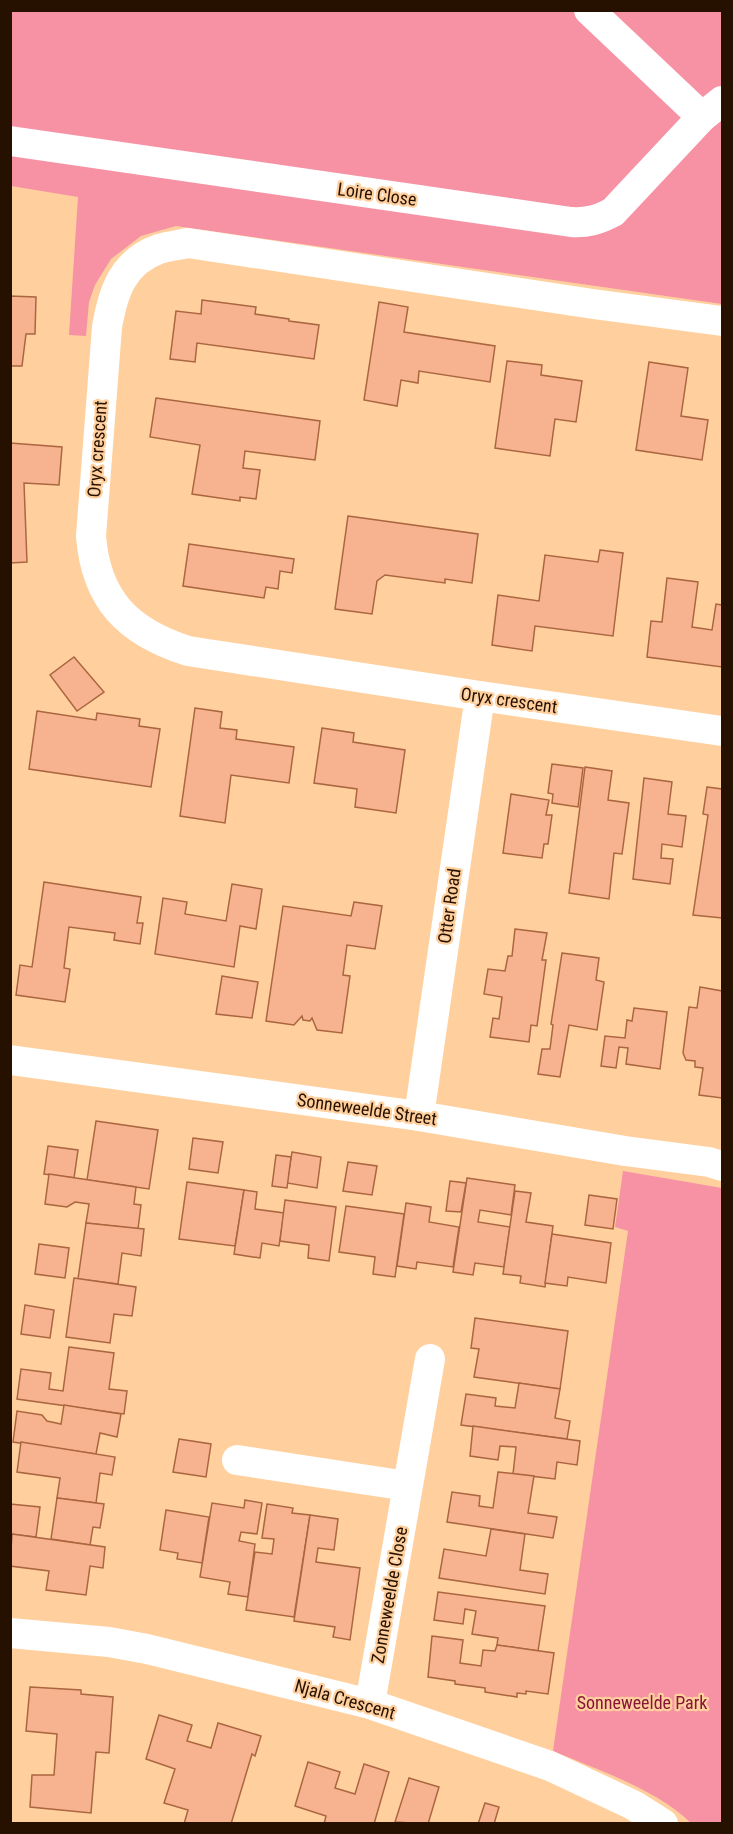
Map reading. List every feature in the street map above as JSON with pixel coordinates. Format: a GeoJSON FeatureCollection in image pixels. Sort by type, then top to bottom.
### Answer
{"type":"FeatureCollection","features":[{"type":"Feature","properties":{"kind":"street","name":"Loire Close"},"geometry":{"type":"LineString","coordinates":[[10,141],[585,223],[598,220],[613,212],[712,109],[589,10]]}},
{"type":"Feature","properties":{"kind":"street","name":"Oryx crescent"},"geometry":{"type":"LineString","coordinates":[[723,321],[593,304],[188,243],[159,249],[139,260],[124,275],[112,298],[106,327],[91,536],[93,561],[103,587],[124,618],[145,634],[188,651],[723,731]]}},
{"type":"Feature","properties":{"kind":"street","name":"Otter Road"},"geometry":{"type":"LineString","coordinates":[[419,1116],[480,696]]}},
{"type":"Feature","properties":{"kind":"street","name":"Sonneweelde Street"},"geometry":{"type":"LineString","coordinates":[[10,1060],[419,1116],[723,1166]]}},
{"type":"Feature","properties":{"kind":"street","name":"Zonneweelde Close"},"geometry":{"type":"LineString","coordinates":[[370,1704],[430,1359]]}},
{"type":"Feature","properties":{"kind":"street"},"geometry":{"type":"LineString","coordinates":[[237,1460],[407,1486]]}},
{"type":"Feature","properties":{"kind":"street","name":"Njala Crescent"},"geometry":{"type":"LineString","coordinates":[[10,1633],[109,1642],[137,1647],[370,1704],[550,1766],[633,1804],[663,1824]]}},
{"type":"Feature","properties":{"kind":"green space"},"geometry":{"type":"Polygon","coordinates":[[[10,11],[722,11],[722,304],[176,226],[141,236],[111,259],[95,285],[89,302],[86,336],[69,335],[78,197],[11,186],[10,11]]]}},
{"type":"Feature","properties":{"kind":"green space","name":"Sonneweelde Park"},"geometry":{"type":"Polygon","coordinates":[[[623,1171],[722,1188],[722,1823],[691,1823],[644,1790],[553,1751],[628,1231],[615,1227],[623,1171]]]}},
{"type":"Feature","properties":{"kind":"building"},"geometry":{"type":"Polygon","coordinates":[[[10,296],[36,297],[35,334],[26,334],[22,366],[10,366],[10,296]]]}},
{"type":"Feature","properties":{"kind":"building"},"geometry":{"type":"Polygon","coordinates":[[[202,300],[256,307],[255,314],[319,325],[314,359],[197,343],[195,362],[170,359],[176,311],[201,314],[202,300]]]}},
{"type":"Feature","properties":{"kind":"building"},"geometry":{"type":"Polygon","coordinates":[[[379,302],[408,307],[404,332],[495,346],[490,382],[419,371],[418,383],[401,380],[397,406],[364,400],[379,302]]]}},
{"type":"Feature","properties":{"kind":"building"},"geometry":{"type":"Polygon","coordinates":[[[507,361],[542,365],[541,375],[582,381],[576,422],[555,419],[550,456],[495,448],[507,361]]]}},
{"type":"Feature","properties":{"kind":"building"},"geometry":{"type":"Polygon","coordinates":[[[649,362],[688,368],[681,416],[708,420],[702,460],[636,450],[649,362]]]}},
{"type":"Feature","properties":{"kind":"building"},"geometry":{"type":"Polygon","coordinates":[[[156,398],[320,421],[315,460],[245,451],[243,468],[260,470],[256,499],[240,497],[240,501],[192,494],[200,445],[150,437],[156,398]]]}},
{"type":"Feature","properties":{"kind":"building"},"geometry":{"type":"Polygon","coordinates":[[[10,443],[62,447],[59,485],[24,483],[27,562],[10,563],[10,443]]]}},
{"type":"Feature","properties":{"kind":"building"},"geometry":{"type":"Polygon","coordinates":[[[348,516],[478,534],[472,583],[445,579],[445,583],[385,575],[377,581],[372,614],[335,609],[348,516]]]}},
{"type":"Feature","properties":{"kind":"building"},"geometry":{"type":"Polygon","coordinates":[[[189,544],[294,559],[292,573],[280,571],[278,589],[266,587],[264,598],[183,586],[189,544]]]}},
{"type":"Feature","properties":{"kind":"building"},"geometry":{"type":"Polygon","coordinates":[[[600,550],[623,553],[613,636],[535,626],[532,651],[492,645],[498,595],[539,601],[545,555],[598,562],[600,550]]]}},
{"type":"Feature","properties":{"kind":"building"},"geometry":{"type":"Polygon","coordinates":[[[667,578],[698,582],[692,627],[712,630],[716,604],[722,605],[722,667],[647,657],[651,621],[662,622],[667,578]]]}},
{"type":"Feature","properties":{"kind":"building"},"geometry":{"type":"Polygon","coordinates":[[[74,657],[104,692],[77,711],[50,675],[74,657]]]}},
{"type":"Feature","properties":{"kind":"building"},"geometry":{"type":"Polygon","coordinates":[[[195,708],[222,712],[220,728],[237,730],[236,739],[294,747],[289,783],[231,775],[225,823],[180,816],[195,708]]]}},
{"type":"Feature","properties":{"kind":"building"},"geometry":{"type":"Polygon","coordinates":[[[37,711],[96,720],[97,713],[140,719],[139,726],[160,729],[151,787],[29,769],[37,711]]]}},
{"type":"Feature","properties":{"kind":"building"},"geometry":{"type":"Polygon","coordinates":[[[322,728],[354,733],[353,742],[405,750],[396,813],[355,807],[357,789],[314,783],[322,728]]]}},
{"type":"Feature","properties":{"kind":"building"},"geometry":{"type":"Polygon","coordinates":[[[552,764],[583,768],[578,807],[552,803],[553,794],[548,793],[552,764]]]}},
{"type":"Feature","properties":{"kind":"building"},"geometry":{"type":"Polygon","coordinates":[[[585,767],[612,771],[608,800],[629,803],[622,854],[614,853],[609,899],[569,893],[585,767]]]}},
{"type":"Feature","properties":{"kind":"building"},"geometry":{"type":"Polygon","coordinates":[[[644,778],[672,782],[668,814],[686,816],[682,847],[662,844],[661,858],[673,859],[670,884],[633,879],[644,778]]]}},
{"type":"Feature","properties":{"kind":"building"},"geometry":{"type":"Polygon","coordinates":[[[707,787],[722,789],[722,918],[693,915],[708,815],[703,814],[707,787]]]}},
{"type":"Feature","properties":{"kind":"building"},"geometry":{"type":"Polygon","coordinates":[[[511,794],[549,800],[546,815],[552,815],[548,844],[544,844],[542,858],[503,853],[511,794]]]}},
{"type":"Feature","properties":{"kind":"building"},"geometry":{"type":"Polygon","coordinates":[[[44,882],[141,897],[137,923],[143,923],[140,944],[114,940],[115,933],[69,927],[64,968],[70,969],[65,1002],[16,995],[20,965],[32,967],[44,882]]]}},
{"type":"Feature","properties":{"kind":"building"},"geometry":{"type":"Polygon","coordinates":[[[232,884],[262,889],[256,929],[240,926],[234,967],[155,954],[163,898],[187,902],[185,914],[226,921],[232,884]]]}},
{"type":"Feature","properties":{"kind":"building"},"geometry":{"type":"Polygon","coordinates":[[[354,902],[382,906],[375,949],[347,945],[343,975],[350,976],[342,1033],[317,1030],[312,1018],[310,1021],[303,1020],[302,1016],[294,1025],[266,1021],[283,906],[351,916],[354,902]]]}},
{"type":"Feature","properties":{"kind":"building"},"geometry":{"type":"Polygon","coordinates":[[[515,929],[547,933],[542,960],[546,960],[537,1026],[531,1025],[529,1042],[490,1037],[493,1018],[499,1019],[502,997],[484,994],[488,969],[505,971],[508,956],[512,956],[515,929]]]}},
{"type":"Feature","properties":{"kind":"building"},"geometry":{"type":"Polygon","coordinates":[[[562,953],[599,958],[596,980],[604,982],[597,1030],[569,1025],[560,1077],[538,1074],[542,1049],[550,1049],[553,1025],[551,1024],[562,953]]]}},
{"type":"Feature","properties":{"kind":"building"},"geometry":{"type":"Polygon","coordinates":[[[222,976],[258,982],[252,1018],[216,1014],[222,976]]]}},
{"type":"Feature","properties":{"kind":"building"},"geometry":{"type":"Polygon","coordinates":[[[700,987],[722,991],[722,1098],[699,1095],[703,1068],[695,1067],[695,1061],[686,1060],[683,1053],[689,1007],[697,1008],[700,987]]]}},
{"type":"Feature","properties":{"kind":"building"},"geometry":{"type":"Polygon","coordinates":[[[634,1008],[667,1012],[660,1069],[626,1064],[628,1048],[619,1047],[616,1068],[601,1066],[605,1036],[625,1038],[627,1020],[632,1021],[634,1008]]]}},
{"type":"Feature","properties":{"kind":"building"},"geometry":{"type":"Polygon","coordinates":[[[96,1121],[158,1130],[149,1189],[87,1180],[96,1121]]]}},
{"type":"Feature","properties":{"kind":"building"},"geometry":{"type":"Polygon","coordinates":[[[193,1138],[223,1142],[218,1173],[189,1169],[193,1138]]]}},
{"type":"Feature","properties":{"kind":"building"},"geometry":{"type":"Polygon","coordinates":[[[48,1146],[78,1150],[74,1178],[44,1174],[48,1146]]]}},
{"type":"Feature","properties":{"kind":"building"},"geometry":{"type":"Polygon","coordinates":[[[292,1152],[321,1157],[317,1188],[287,1183],[292,1152]]]}},
{"type":"Feature","properties":{"kind":"building"},"geometry":{"type":"Polygon","coordinates":[[[276,1155],[291,1157],[287,1188],[272,1186],[276,1155]]]}},
{"type":"Feature","properties":{"kind":"building"},"geometry":{"type":"Polygon","coordinates":[[[348,1162],[377,1166],[372,1195],[343,1191],[348,1162]]]}},
{"type":"Feature","properties":{"kind":"building"},"geometry":{"type":"Polygon","coordinates":[[[49,1174],[136,1187],[134,1204],[141,1205],[138,1229],[86,1223],[89,1204],[75,1202],[67,1207],[45,1204],[49,1174]]]}},
{"type":"Feature","properties":{"kind":"building"},"geometry":{"type":"Polygon","coordinates":[[[467,1178],[515,1185],[511,1215],[480,1210],[478,1222],[510,1227],[504,1267],[475,1263],[473,1275],[453,1272],[467,1178]]]}},
{"type":"Feature","properties":{"kind":"building"},"geometry":{"type":"Polygon","coordinates":[[[450,1181],[466,1183],[461,1212],[446,1211],[450,1181]]]}},
{"type":"Feature","properties":{"kind":"building"},"geometry":{"type":"Polygon","coordinates":[[[187,1182],[244,1190],[235,1246],[179,1239],[187,1182]]]}},
{"type":"Feature","properties":{"kind":"building"},"geometry":{"type":"Polygon","coordinates":[[[244,1190],[257,1192],[255,1209],[284,1213],[279,1246],[262,1243],[260,1258],[234,1254],[244,1190]]]}},
{"type":"Feature","properties":{"kind":"building"},"geometry":{"type":"Polygon","coordinates":[[[515,1191],[531,1193],[526,1222],[553,1226],[545,1287],[520,1283],[521,1276],[503,1274],[515,1191]]]}},
{"type":"Feature","properties":{"kind":"building"},"geometry":{"type":"Polygon","coordinates":[[[589,1195],[617,1199],[613,1229],[585,1225],[589,1195]]]}},
{"type":"Feature","properties":{"kind":"building"},"geometry":{"type":"Polygon","coordinates":[[[285,1200],[336,1207],[329,1261],[308,1258],[309,1245],[280,1241],[285,1200]]]}},
{"type":"Feature","properties":{"kind":"building"},"geometry":{"type":"Polygon","coordinates":[[[406,1203],[431,1207],[429,1222],[459,1227],[453,1267],[417,1262],[416,1269],[397,1266],[406,1203]]]}},
{"type":"Feature","properties":{"kind":"building"},"geometry":{"type":"Polygon","coordinates":[[[346,1206],[404,1214],[395,1277],[373,1274],[375,1257],[339,1252],[346,1206]]]}},
{"type":"Feature","properties":{"kind":"building"},"geometry":{"type":"Polygon","coordinates":[[[86,1223],[144,1229],[141,1256],[122,1253],[118,1284],[78,1279],[86,1223]]]}},
{"type":"Feature","properties":{"kind":"building"},"geometry":{"type":"Polygon","coordinates":[[[552,1234],[611,1243],[606,1283],[568,1277],[567,1286],[545,1283],[552,1234]]]}},
{"type":"Feature","properties":{"kind":"building"},"geometry":{"type":"Polygon","coordinates":[[[39,1244],[69,1248],[65,1278],[35,1274],[39,1244]]]}},
{"type":"Feature","properties":{"kind":"building"},"geometry":{"type":"Polygon","coordinates":[[[74,1278],[136,1287],[132,1316],[114,1314],[110,1343],[66,1337],[74,1278]]]}},
{"type":"Feature","properties":{"kind":"building"},"geometry":{"type":"Polygon","coordinates":[[[25,1305],[54,1310],[50,1338],[21,1334],[25,1305]]]}},
{"type":"Feature","properties":{"kind":"building"},"geometry":{"type":"Polygon","coordinates":[[[475,1318],[568,1331],[560,1389],[474,1377],[479,1349],[471,1348],[475,1318]]]}},
{"type":"Feature","properties":{"kind":"building"},"geometry":{"type":"Polygon","coordinates":[[[69,1347],[114,1353],[109,1389],[127,1391],[124,1414],[17,1399],[21,1369],[51,1373],[49,1389],[63,1391],[69,1347]]]}},
{"type":"Feature","properties":{"kind":"building"},"geometry":{"type":"Polygon","coordinates":[[[519,1383],[560,1389],[555,1418],[570,1421],[567,1439],[461,1425],[466,1394],[496,1398],[495,1406],[515,1408],[519,1383]]]}},
{"type":"Feature","properties":{"kind":"building"},"geometry":{"type":"Polygon","coordinates":[[[64,1405],[121,1414],[117,1437],[100,1433],[96,1454],[13,1442],[17,1411],[42,1415],[47,1421],[61,1424],[64,1405]]]}},
{"type":"Feature","properties":{"kind":"building"},"geometry":{"type":"Polygon","coordinates":[[[473,1426],[580,1441],[577,1465],[557,1462],[555,1479],[513,1474],[516,1447],[500,1446],[498,1460],[470,1456],[473,1426]]]}},
{"type":"Feature","properties":{"kind":"building"},"geometry":{"type":"Polygon","coordinates":[[[179,1439],[211,1444],[206,1477],[173,1472],[179,1439]]]}},
{"type":"Feature","properties":{"kind":"building"},"geometry":{"type":"Polygon","coordinates":[[[21,1442],[115,1457],[112,1475],[100,1473],[96,1503],[57,1498],[60,1478],[17,1472],[21,1442]]]}},
{"type":"Feature","properties":{"kind":"building"},"geometry":{"type":"Polygon","coordinates":[[[498,1472],[534,1476],[528,1513],[557,1517],[553,1538],[447,1522],[452,1492],[480,1496],[479,1506],[493,1508],[498,1472]]]}},
{"type":"Feature","properties":{"kind":"building"},"geometry":{"type":"Polygon","coordinates":[[[57,1498],[104,1504],[100,1528],[93,1527],[90,1545],[51,1539],[57,1498]]]}},
{"type":"Feature","properties":{"kind":"building"},"geometry":{"type":"Polygon","coordinates":[[[245,1500],[262,1503],[257,1534],[241,1532],[239,1541],[255,1544],[248,1597],[228,1594],[230,1582],[200,1577],[212,1503],[244,1508],[245,1500]]]}},
{"type":"Feature","properties":{"kind":"building"},"geometry":{"type":"Polygon","coordinates":[[[10,1504],[40,1507],[36,1537],[10,1534],[10,1504]]]}},
{"type":"Feature","properties":{"kind":"building"},"geometry":{"type":"Polygon","coordinates":[[[267,1504],[293,1508],[292,1513],[310,1515],[294,1617],[246,1610],[255,1552],[272,1554],[274,1539],[262,1538],[267,1504]]]}},
{"type":"Feature","properties":{"kind":"building"},"geometry":{"type":"Polygon","coordinates":[[[166,1510],[209,1517],[202,1563],[177,1559],[178,1553],[160,1550],[166,1510]]]}},
{"type":"Feature","properties":{"kind":"building"},"geometry":{"type":"Polygon","coordinates":[[[310,1515],[338,1519],[334,1550],[318,1548],[316,1562],[360,1568],[350,1640],[333,1637],[335,1627],[294,1621],[310,1515]]]}},
{"type":"Feature","properties":{"kind":"building"},"geometry":{"type":"Polygon","coordinates":[[[491,1529],[525,1534],[520,1570],[548,1574],[545,1594],[439,1578],[444,1549],[486,1556],[491,1529]]]}},
{"type":"Feature","properties":{"kind":"building"},"geometry":{"type":"Polygon","coordinates":[[[12,1534],[105,1547],[103,1568],[90,1566],[86,1595],[46,1590],[49,1571],[10,1566],[12,1534]]]}},
{"type":"Feature","properties":{"kind":"building"},"geometry":{"type":"Polygon","coordinates":[[[438,1592],[545,1606],[538,1651],[497,1645],[498,1638],[472,1634],[476,1611],[465,1609],[463,1624],[434,1620],[438,1592]]]}},
{"type":"Feature","properties":{"kind":"building"},"geometry":{"type":"Polygon","coordinates":[[[432,1636],[463,1640],[460,1663],[481,1666],[483,1650],[495,1651],[497,1645],[554,1653],[548,1694],[526,1691],[526,1694],[517,1693],[517,1697],[485,1692],[485,1688],[428,1677],[432,1636]]]}},
{"type":"Feature","properties":{"kind":"building"},"geometry":{"type":"Polygon","coordinates":[[[30,1687],[81,1690],[81,1694],[113,1697],[109,1753],[96,1752],[91,1813],[30,1807],[32,1775],[54,1775],[57,1734],[26,1731],[30,1687]]]}},
{"type":"Feature","properties":{"kind":"building"},"geometry":{"type":"Polygon","coordinates":[[[159,1715],[192,1725],[187,1741],[211,1748],[218,1723],[261,1736],[255,1756],[252,1754],[231,1824],[184,1824],[188,1810],[164,1803],[175,1769],[146,1759],[159,1715]]]}},
{"type":"Feature","properties":{"kind":"building"},"geometry":{"type":"Polygon","coordinates":[[[308,1762],[340,1772],[335,1788],[355,1794],[364,1764],[389,1772],[374,1824],[324,1824],[326,1816],[295,1806],[308,1762]]]}},
{"type":"Feature","properties":{"kind":"building"},"geometry":{"type":"Polygon","coordinates":[[[409,1778],[439,1787],[428,1824],[395,1822],[409,1778]]]}},
{"type":"Feature","properties":{"kind":"building"},"geometry":{"type":"Polygon","coordinates":[[[485,1803],[499,1807],[494,1824],[478,1824],[485,1803]]]}}]}
